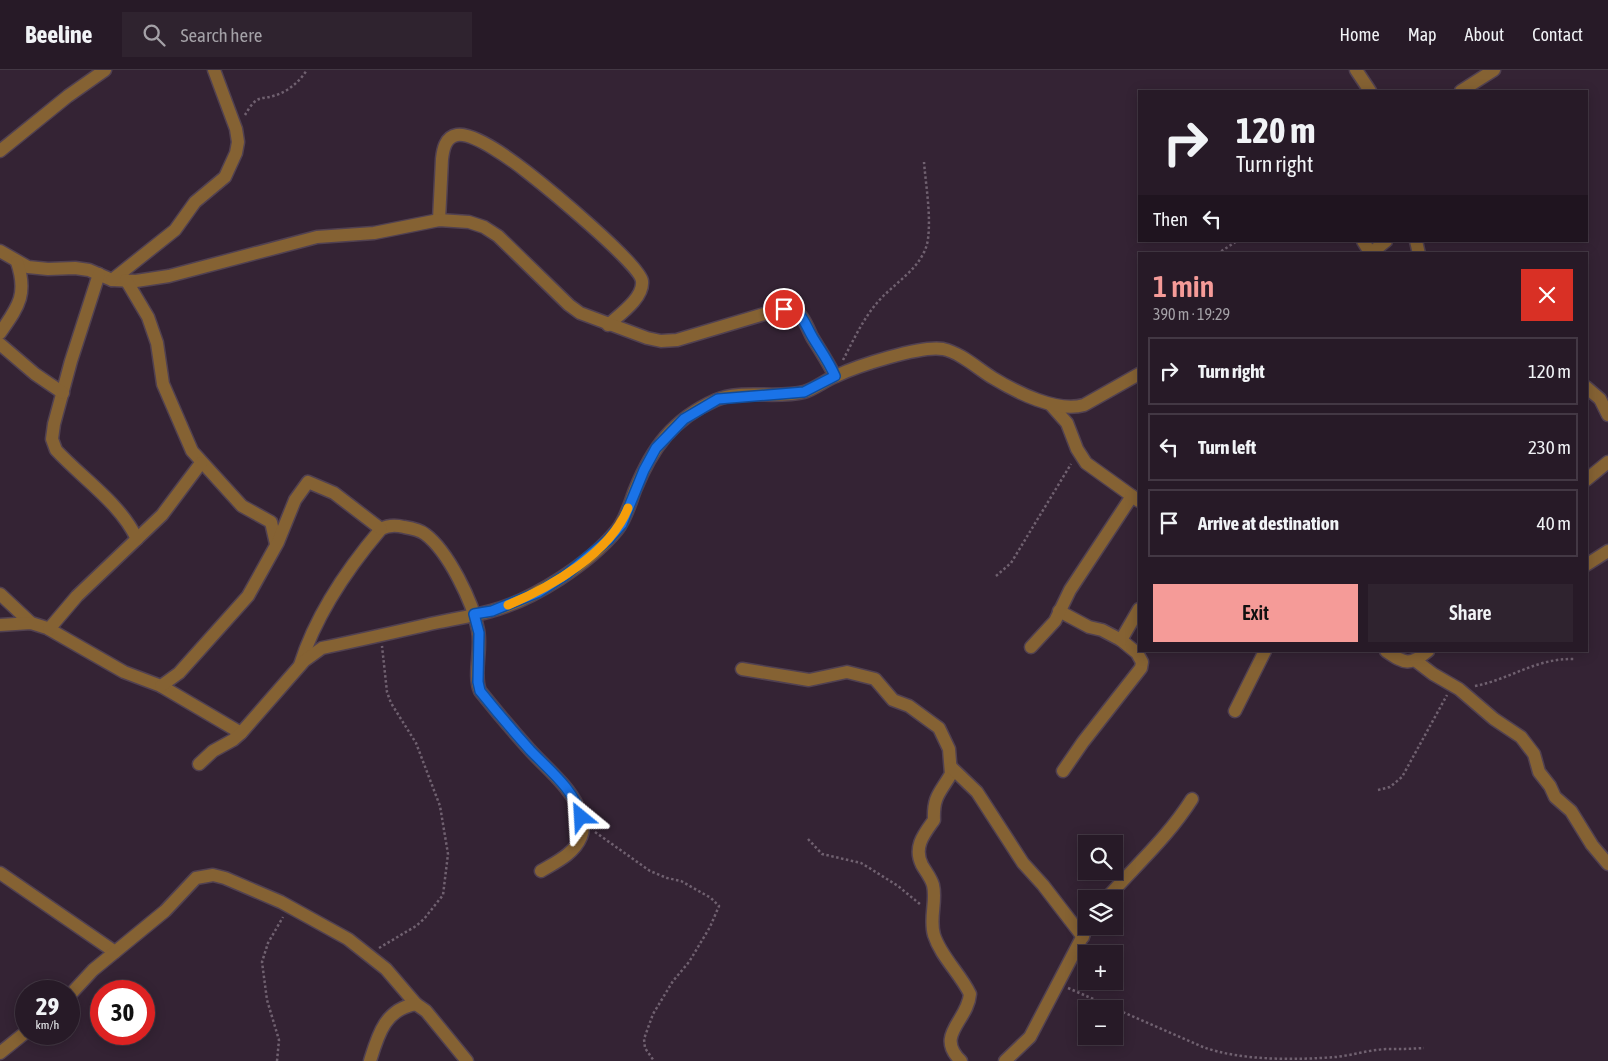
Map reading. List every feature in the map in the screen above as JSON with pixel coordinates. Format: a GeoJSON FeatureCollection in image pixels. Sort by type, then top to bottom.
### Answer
{"type":"FeatureCollection","features":[{"type":"Feature","properties":{"kind":"street"},"geometry":{"type":"LineString","coordinates":[[0,151],[68,96],[105,70]]}},
{"type":"Feature","properties":{"kind":"street"},"geometry":{"type":"LineString","coordinates":[[112,280],[175,230],[195,202],[223,180],[236,153],[238,142],[236,129],[214,70]]}},
{"type":"Feature","properties":{"kind":"street"},"geometry":{"type":"LineString","coordinates":[[1356,70],[1369,90]]}},
{"type":"Feature","properties":{"kind":"street"},"geometry":{"type":"LineString","coordinates":[[1464,90],[1494,70]]}},
{"type":"Feature","properties":{"kind":"street"},"geometry":{"type":"LineString","coordinates":[[439,220],[443,149],[448,140],[454,136],[466,136],[494,150],[526,171],[624,256],[640,274],[641,290],[634,300],[608,325]]}},
{"type":"Feature","properties":{"kind":"street"},"geometry":{"type":"LineString","coordinates":[[0,252],[17,262],[39,269],[75,268],[99,274],[112,280],[144,280],[169,276],[317,237],[380,232],[439,220],[469,222],[484,227],[515,252],[575,310],[608,325],[647,338],[669,341],[688,338],[776,311],[791,309],[798,312],[803,319],[812,337],[827,358],[835,376]]}},
{"type":"Feature","properties":{"kind":"street"},"geometry":{"type":"LineString","coordinates":[[1372,252],[1385,242]]}},
{"type":"Feature","properties":{"kind":"street"},"geometry":{"type":"LineString","coordinates":[[0,333],[16,310],[21,297],[22,280],[17,262]]}},
{"type":"Feature","properties":{"kind":"street"},"geometry":{"type":"LineString","coordinates":[[99,274],[62,393],[52,439],[56,450],[111,502],[125,518],[137,540]]}},
{"type":"Feature","properties":{"kind":"street"},"geometry":{"type":"LineString","coordinates":[[126,280],[148,318],[157,343],[164,384],[190,448],[201,463],[218,478],[242,506],[271,522],[276,544]]}},
{"type":"Feature","properties":{"kind":"street"},"geometry":{"type":"LineString","coordinates":[[0,344],[35,374],[62,393]]}},
{"type":"Feature","properties":{"kind":"street"},"geometry":{"type":"LineString","coordinates":[[199,764],[212,751],[233,740],[241,733],[299,666],[322,648],[492,611],[539,592],[567,574],[608,540],[622,524],[644,470],[656,448],[684,419],[718,399],[804,392],[835,376],[929,348],[943,350],[967,360],[996,379],[1051,405],[1068,408],[1084,406],[1138,375]]}},
{"type":"Feature","properties":{"kind":"street"},"geometry":{"type":"LineString","coordinates":[[1588,389],[1600,400],[1608,415]]}},
{"type":"Feature","properties":{"kind":"street"},"geometry":{"type":"LineString","coordinates":[[1031,647],[1046,632],[1074,582],[1135,499],[1094,471],[1079,452],[1067,423],[1051,405]]}},
{"type":"Feature","properties":{"kind":"street"},"geometry":{"type":"LineString","coordinates":[[1588,478],[1608,462]]}},
{"type":"Feature","properties":{"kind":"street"},"geometry":{"type":"LineString","coordinates":[[49,629],[77,596],[162,515],[201,463]]}},
{"type":"Feature","properties":{"kind":"street"},"geometry":{"type":"LineString","coordinates":[[161,686],[179,673],[248,596],[276,544],[295,500],[309,482],[334,493],[381,529]]}},
{"type":"Feature","properties":{"kind":"street"},"geometry":{"type":"LineString","coordinates":[[299,666],[323,611],[357,558],[381,529],[389,526],[403,526],[424,532],[458,577],[474,614],[479,633],[478,682],[480,691],[530,750],[556,777],[578,806],[582,821],[582,834],[578,844],[567,855],[541,871]]}},
{"type":"Feature","properties":{"kind":"street"},"geometry":{"type":"LineString","coordinates":[[1588,564],[1608,551]]}},
{"type":"Feature","properties":{"kind":"street"},"geometry":{"type":"LineString","coordinates":[[0,594],[31,623]]}},
{"type":"Feature","properties":{"kind":"street"},"geometry":{"type":"LineString","coordinates":[[1059,611],[1089,627],[1102,630],[1121,640],[1141,659],[1141,668],[1083,742],[1063,771]]}},
{"type":"Feature","properties":{"kind":"street"},"geometry":{"type":"LineString","coordinates":[[1121,640],[1138,611]]}},
{"type":"Feature","properties":{"kind":"street"},"geometry":{"type":"LineString","coordinates":[[0,625],[31,623],[49,629],[124,672],[161,686],[241,733]]}},
{"type":"Feature","properties":{"kind":"street"},"geometry":{"type":"LineString","coordinates":[[1235,711],[1265,652]]}},
{"type":"Feature","properties":{"kind":"street"},"geometry":{"type":"LineString","coordinates":[[1388,652],[1404,661],[1416,661],[1455,686],[1494,719],[1519,736],[1534,754],[1539,771],[1550,786],[1555,797],[1571,811],[1592,845],[1608,864]]}},
{"type":"Feature","properties":{"kind":"street"},"geometry":{"type":"LineString","coordinates":[[1416,661],[1427,652]]}},
{"type":"Feature","properties":{"kind":"street"},"geometry":{"type":"LineString","coordinates":[[742,669],[809,680],[847,672],[875,679],[893,700],[909,706],[939,728],[947,743],[952,768],[951,775],[934,800],[934,820],[919,843],[920,859],[933,884],[934,935],[942,951],[970,994],[965,1011],[953,1030],[950,1042],[952,1050],[961,1061]]}},
{"type":"Feature","properties":{"kind":"street"},"geometry":{"type":"LineString","coordinates":[[952,768],[977,792],[1022,863],[1078,923]]}},
{"type":"Feature","properties":{"kind":"street"},"geometry":{"type":"LineString","coordinates":[[1115,890],[1164,839],[1192,798]]}},
{"type":"Feature","properties":{"kind":"street"},"geometry":{"type":"LineString","coordinates":[[0,872],[116,952]]}},
{"type":"Feature","properties":{"kind":"street"},"geometry":{"type":"LineString","coordinates":[[80,984],[93,970],[165,911],[199,876],[213,874],[291,907],[348,939],[370,955],[398,981],[416,1004],[426,1011],[467,1061]]}},
{"type":"Feature","properties":{"kind":"street"},"geometry":{"type":"LineString","coordinates":[[1005,1061],[1030,1037],[1084,935]]}},
{"type":"Feature","properties":{"kind":"street"},"geometry":{"type":"LineString","coordinates":[[370,1061],[380,1030],[403,1006],[416,1004]]}},
{"type":"Feature","properties":{"kind":"street"},"geometry":{"type":"LineString","coordinates":[[0,1053],[15,1041]]}},
{"type":"Feature","properties":{"kind":"path"},"geometry":{"type":"LineString","coordinates":[[236,129],[254,102],[286,91],[301,79],[307,70]]}},
{"type":"Feature","properties":{"kind":"path"},"geometry":{"type":"LineString","coordinates":[[835,376],[865,318],[878,302],[913,268],[924,252],[928,240],[924,162]]}},
{"type":"Feature","properties":{"kind":"path"},"geometry":{"type":"LineString","coordinates":[[1220,252],[1235,242]]}},
{"type":"Feature","properties":{"kind":"path"},"geometry":{"type":"LineString","coordinates":[[996,576],[1010,563],[1079,452]]}},
{"type":"Feature","properties":{"kind":"path"},"geometry":{"type":"LineString","coordinates":[[370,955],[416,926],[432,910],[443,895],[448,854],[440,806],[416,743],[391,703],[387,692],[381,635]]}},
{"type":"Feature","properties":{"kind":"path"},"geometry":{"type":"LineString","coordinates":[[1378,790],[1390,787],[1402,776],[1455,686],[1480,685],[1540,663],[1559,659],[1574,659]]}},
{"type":"Feature","properties":{"kind":"path"},"geometry":{"type":"LineString","coordinates":[[582,821],[610,844],[650,871],[681,881],[699,890],[719,906],[710,927],[689,962],[673,981],[653,1014],[644,1039],[645,1048],[654,1061]]}},
{"type":"Feature","properties":{"kind":"path"},"geometry":{"type":"LineString","coordinates":[[808,839],[822,854],[861,863],[898,886],[921,905],[932,907]]}},
{"type":"Feature","properties":{"kind":"path"},"geometry":{"type":"LineString","coordinates":[[277,1061],[279,1040],[267,1000],[262,962],[264,952],[275,929],[291,907]]}},
{"type":"Feature","properties":{"kind":"path"},"geometry":{"type":"LineString","coordinates":[[1058,983],[1203,1047],[1223,1053],[1303,1059],[1337,1057],[1385,1049],[1424,1048]]}},
{"type":"Feature","properties":{"kind":"slow traffic"},"geometry":{"type":"LineString","coordinates":[[508,605],[539,592],[586,559],[617,531],[628,508]]}},
{"type":"Feature","properties":{"kind":"route"},"geometry":{"type":"LineString","coordinates":[[581,817],[578,806],[556,777],[530,750],[480,691],[478,682],[480,662],[479,633],[474,614],[492,611],[539,592],[567,574],[608,540],[622,524],[644,470],[656,448],[674,426],[684,419],[718,399],[804,392],[835,376],[827,358],[812,337],[800,314],[796,310],[784,309]]}}]}
